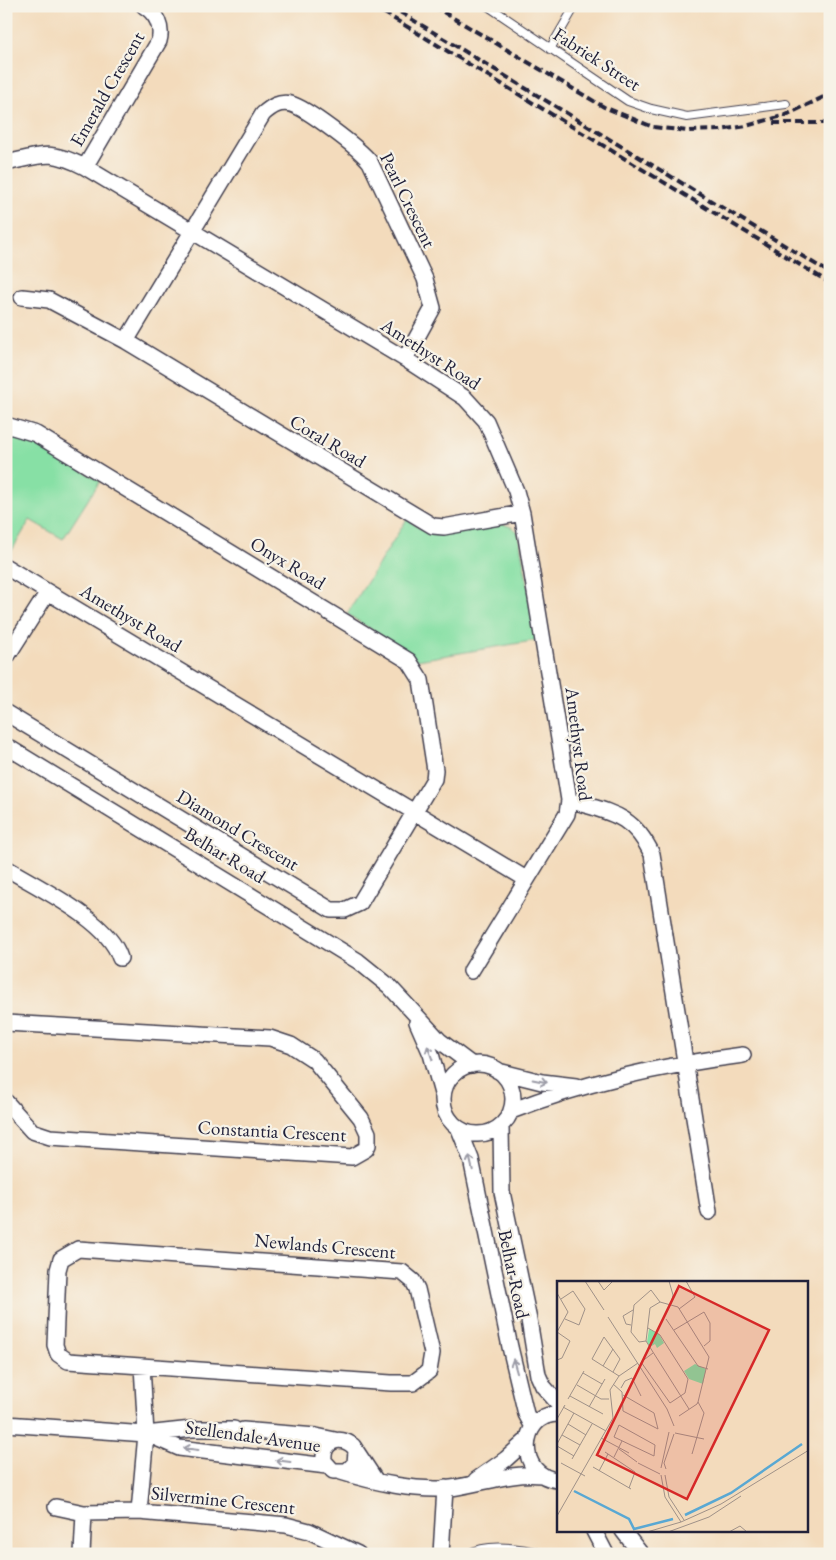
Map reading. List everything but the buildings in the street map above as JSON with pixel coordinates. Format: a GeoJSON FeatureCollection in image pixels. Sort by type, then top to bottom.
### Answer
{"type":"FeatureCollection","features":[{"type":"Feature","properties":{"kind":"street","name":"Emerald Crescent"},"geometry":{"type":"LineString","coordinates":[[85,167],[159,41],[159,25],[150,10],[144,6]]}},
{"type":"Feature","properties":{"kind":"street","name":"Pearl Crescent"},"geometry":{"type":"LineString","coordinates":[[192,231],[263,114],[275,105],[282,103],[300,108],[359,150],[370,162],[425,279],[433,308],[405,359]]}},
{"type":"Feature","properties":{"kind":"street","name":"Amethyst Road"},"geometry":{"type":"LineString","coordinates":[[7,160],[54,155],[66,158],[85,167],[405,359],[465,398],[479,411],[486,421],[511,480],[522,513],[569,800],[567,814],[471,971]]}},
{"type":"Feature","properties":{"kind":"street"},"geometry":{"type":"LineString","coordinates":[[126,341],[192,231]]}},
{"type":"Feature","properties":{"kind":"street","name":"Coral Road"},"geometry":{"type":"LineString","coordinates":[[22,298],[49,300],[126,341],[433,526],[444,527],[522,513]]}},
{"type":"Feature","properties":{"kind":"street","name":"Onyx Road"},"geometry":{"type":"LineString","coordinates":[[6,425],[36,434],[409,661],[421,680],[434,770],[432,784],[416,812]]}},
{"type":"Feature","properties":{"kind":"street","name":"Amethyst Road"},"geometry":{"type":"LineString","coordinates":[[6,567],[526,879]]}},
{"type":"Feature","properties":{"kind":"street"},"geometry":{"type":"LineString","coordinates":[[6,658],[48,592]]}},
{"type":"Feature","properties":{"kind":"street","name":"Diamond Crescent"},"geometry":{"type":"LineString","coordinates":[[6,713],[331,910],[351,909],[360,903],[416,812]]}},
{"type":"Feature","properties":{"kind":"street","name":"Belhar Road"},"geometry":{"type":"LineString","coordinates":[[6,746],[358,961],[390,986],[440,1041],[472,1065]]}},
{"type":"Feature","properties":{"kind":"street"},"geometry":{"type":"LineString","coordinates":[[569,800],[622,817],[643,835],[652,854],[710,1212]]}},
{"type":"Feature","properties":{"kind":"street"},"geometry":{"type":"LineString","coordinates":[[6,868],[98,925],[116,947],[120,958]]}},
{"type":"Feature","properties":{"kind":"street","name":"Belhar Road"},"geometry":{"type":"LineString","coordinates":[[413,1011],[431,1054],[443,1096]]}},
{"type":"Feature","properties":{"kind":"street","name":"Constantia Crescent"},"geometry":{"type":"LineString","coordinates":[[6,1023],[270,1038],[280,1041],[314,1060],[361,1118],[369,1139],[366,1149],[352,1157],[50,1137],[32,1130],[6,1102]]}},
{"type":"Feature","properties":{"kind":"street"},"geometry":{"type":"LineString","coordinates":[[511,1111],[583,1086],[686,1062],[743,1055]]}},
{"type":"Feature","properties":{"kind":"street"},"geometry":{"type":"LineString","coordinates":[[498,1071],[506,1079],[511,1089],[513,1100],[511,1111],[501,1126],[488,1133],[473,1134],[459,1129],[448,1118],[443,1096],[449,1079],[463,1068],[472,1065],[485,1065],[498,1071],[542,1082],[583,1086]]}},
{"type":"Feature","properties":{"kind":"street","name":"Belhar Road"},"geometry":{"type":"LineString","coordinates":[[501,1126],[502,1192],[529,1320],[538,1375],[543,1386],[557,1402]]}},
{"type":"Feature","properties":{"kind":"street","name":"Belhar Road"},"geometry":{"type":"LineString","coordinates":[[459,1129],[471,1159],[530,1433],[527,1453],[532,1466],[542,1475]]}},
{"type":"Feature","properties":{"kind":"street","name":"Newlands Crescent"},"geometry":{"type":"LineString","coordinates":[[78,1249],[402,1272],[413,1281],[417,1289],[432,1353],[429,1371],[413,1383],[142,1366],[68,1361],[58,1354],[55,1345],[58,1270],[61,1259],[68,1253],[78,1249]]}},
{"type":"Feature","properties":{"kind":"street"},"geometry":{"type":"LineString","coordinates":[[142,1366],[146,1434]]}},
{"type":"Feature","properties":{"kind":"street","name":"Stellendale Avenue"},"geometry":{"type":"LineString","coordinates":[[471,1483],[501,1463],[542,1418],[557,1414]]}},
{"type":"Feature","properties":{"kind":"street","name":"Stellendale Avenue"},"geometry":{"type":"LineString","coordinates":[[6,1424],[146,1434],[192,1429],[238,1430],[316,1436],[335,1440]]}},
{"type":"Feature","properties":{"kind":"street","name":"Stellendale Avenue"},"geometry":{"type":"LineString","coordinates":[[146,1434],[179,1448],[334,1469],[401,1486],[445,1488],[516,1474],[542,1475],[557,1481]]}},
{"type":"Feature","properties":{"kind":"street","name":"Silvermine Crescent"},"geometry":{"type":"LineString","coordinates":[[139,1512],[146,1434]]}},
{"type":"Feature","properties":{"kind":"street"},"geometry":{"type":"LineString","coordinates":[[356,1451],[355,1463],[352,1467],[334,1469],[323,1454],[325,1448],[335,1440],[348,1441],[356,1451],[376,1481]]}},
{"type":"Feature","properties":{"kind":"street"},"geometry":{"type":"LineString","coordinates":[[441,1554],[445,1488]]}},
{"type":"Feature","properties":{"kind":"street","name":"Silvermine Crescent"},"geometry":{"type":"LineString","coordinates":[[56,1507],[84,1512],[139,1512],[286,1525],[310,1531],[358,1554]]}},
{"type":"Feature","properties":{"kind":"street"},"geometry":{"type":"LineString","coordinates":[[82,1554],[84,1512]]}},
{"type":"Feature","properties":{"kind":"street"},"geometry":{"type":"LineString","coordinates":[[595,1532],[606,1554]]}},
{"type":"Feature","properties":{"kind":"street"},"geometry":{"type":"LineString","coordinates":[[624,1532],[641,1554]]}},
{"type":"Feature","properties":{"kind":"lane","name":"Fabriek Street"},"geometry":{"type":"LineString","coordinates":[[488,6],[628,101],[687,117],[786,104]]}},
{"type":"Feature","properties":{"kind":"lane"},"geometry":{"type":"LineString","coordinates":[[550,49],[575,6]]}},
{"type":"Feature","properties":{"kind":"lane"},"geometry":{"type":"LineString","coordinates":[[469,1554],[480,1549],[504,1548],[542,1554]]}},
{"type":"Feature","properties":{"kind":"green space"},"geometry":{"type":"Polygon","coordinates":[[[6,430],[31,439],[100,481],[63,539],[30,520],[8,557],[6,430]]]}},
{"type":"Feature","properties":{"kind":"green space"},"geometry":{"type":"Polygon","coordinates":[[[407,519],[427,531],[449,531],[487,524],[499,524],[509,526],[518,532],[538,640],[418,660],[347,614],[407,519]]]}},
{"type":"Feature","properties":{"kind":"railway"},"geometry":{"type":"LineString","coordinates":[[373,6],[830,283]]}},
{"type":"Feature","properties":{"kind":"railway"},"geometry":{"type":"LineString","coordinates":[[390,6],[830,273]]}},
{"type":"Feature","properties":{"kind":"railway"},"geometry":{"type":"LineString","coordinates":[[433,6],[604,107],[653,127],[688,131],[721,130],[746,126],[786,115],[830,94]]}},
{"type":"Feature","properties":{"kind":"railway"},"geometry":{"type":"LineString","coordinates":[[773,123],[830,123]]}}]}
